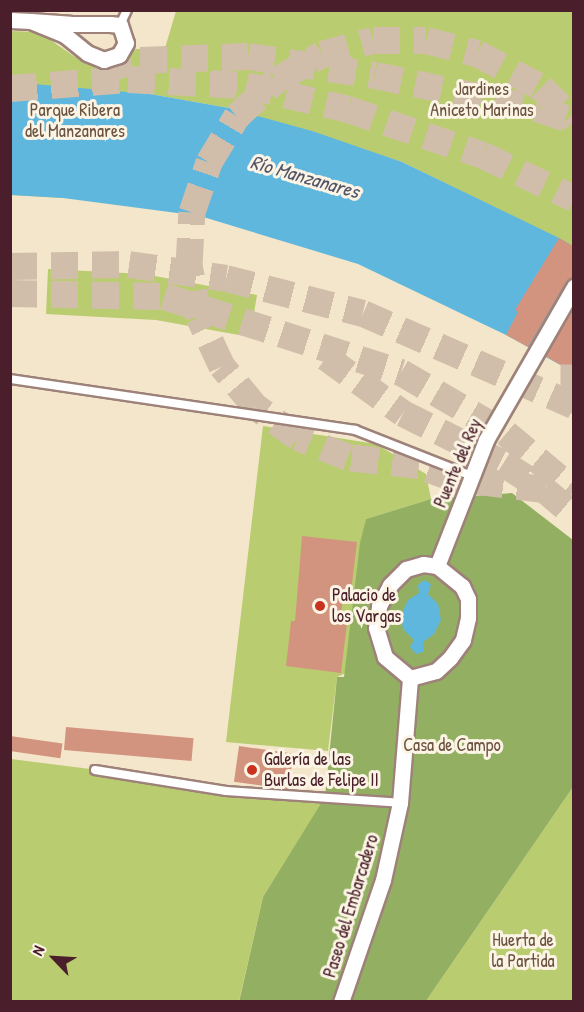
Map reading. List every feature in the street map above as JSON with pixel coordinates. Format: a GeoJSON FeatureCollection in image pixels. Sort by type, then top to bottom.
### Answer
{"type":"FeatureCollection","features":[{"type":"Feature","properties":{"kind":"street"},"geometry":{"type":"LineString","coordinates":[[10,20],[120,25],[126,43],[119,56],[104,60],[87,52],[65,35],[31,21]]}},
{"type":"Feature","properties":{"kind":"street","name":"Puente del Rey"},"geometry":{"type":"LineString","coordinates":[[437,566],[486,441],[573,287]]}},
{"type":"Feature","properties":{"kind":"street"},"geometry":{"type":"LineString","coordinates":[[437,566],[452,574],[468,599],[463,640],[436,671],[410,678],[385,657],[376,627],[379,606],[390,585],[406,569],[437,566]]}},
{"type":"Feature","properties":{"kind":"street","name":"Paseo del Embarcadero"},"geometry":{"type":"LineString","coordinates":[[341,1002],[383,880],[400,803],[410,678]]}},
{"type":"Feature","properties":{"kind":"lane"},"geometry":{"type":"LineString","coordinates":[[120,25],[127,10]]}},
{"type":"Feature","properties":{"kind":"lane"},"geometry":{"type":"LineString","coordinates":[[10,379],[355,430],[472,476]]}},
{"type":"Feature","properties":{"kind":"lane"},"geometry":{"type":"LineString","coordinates":[[95,770],[226,791],[400,803]]}},
{"type":"Feature","properties":{"kind":"green space","name":"Jardines Aniceto Marinas"},"geometry":{"type":"Polygon","coordinates":[[[176,11],[573,11],[573,246],[402,162],[229,108],[150,94],[63,198],[11,195],[10,31],[39,32],[75,57],[129,55],[136,49],[165,48],[176,11]]]}},
{"type":"Feature","properties":{"kind":"green space"},"geometry":{"type":"Polygon","coordinates":[[[48,269],[144,274],[257,295],[250,337],[156,320],[46,314],[48,269]]]}},
{"type":"Feature","properties":{"kind":"green space"},"geometry":{"type":"Polygon","coordinates":[[[263,426],[376,444],[426,474],[431,499],[366,519],[348,672],[337,677],[328,751],[226,742],[263,426]]]}},
{"type":"Feature","properties":{"kind":"green space","name":"Casa de Campo"},"geometry":{"type":"Polygon","coordinates":[[[512,493],[573,540],[573,787],[426,1001],[239,1002],[263,897],[325,797],[337,677],[344,677],[360,543],[366,519],[431,499],[512,493]]]}},
{"type":"Feature","properties":{"kind":"green space"},"geometry":{"type":"Polygon","coordinates":[[[11,759],[225,786],[325,793],[323,802],[263,897],[239,1001],[11,1002],[11,759]]]}},
{"type":"Feature","properties":{"kind":"green space","name":"Huerta de la Partida"},"geometry":{"type":"Polygon","coordinates":[[[573,787],[573,1001],[426,1001],[573,787]]]}},
{"type":"Feature","properties":{"kind":"water","name":"Río Manzanares"},"geometry":{"type":"Polygon","coordinates":[[[10,82],[150,94],[229,108],[312,131],[402,162],[559,238],[573,246],[573,372],[506,335],[358,264],[200,216],[63,198],[11,195],[10,82]]]}},
{"type":"Feature","properties":{"kind":"water"},"geometry":{"type":"Polygon","coordinates":[[[424,580],[431,584],[428,594],[438,604],[441,620],[434,634],[423,642],[423,652],[416,654],[410,647],[414,640],[403,629],[401,615],[408,600],[419,593],[418,585],[424,580]]]}},
{"type":"Feature","properties":{"kind":"building"},"geometry":{"type":"Polygon","coordinates":[[[559,238],[573,246],[573,277],[566,282],[528,347],[506,335],[518,312],[515,310],[559,238]]]}},
{"type":"Feature","properties":{"kind":"building"},"geometry":{"type":"Polygon","coordinates":[[[573,307],[573,372],[545,356],[573,307]]]}},
{"type":"Feature","properties":{"kind":"building","name":"Palacio de los Vargas"},"geometry":{"type":"Polygon","coordinates":[[[302,536],[357,542],[351,592],[344,592],[340,622],[347,623],[341,673],[286,666],[291,621],[295,621],[302,536]]]}},
{"type":"Feature","properties":{"kind":"building"},"geometry":{"type":"Polygon","coordinates":[[[66,727],[194,738],[192,761],[64,750],[66,727]]]}},
{"type":"Feature","properties":{"kind":"building"},"geometry":{"type":"Polygon","coordinates":[[[10,736],[62,743],[60,758],[10,751],[10,736]]]}},
{"type":"Feature","properties":{"kind":"building"},"geometry":{"type":"Polygon","coordinates":[[[239,746],[293,754],[288,789],[234,782],[239,746]]]}},
{"type":"Feature","properties":{"kind":"tunnel"},"geometry":{"type":"LineString","coordinates":[[544,489],[454,478],[419,465],[348,457],[298,437],[255,406],[222,366],[199,317],[189,265],[192,212],[209,162],[237,116],[276,80],[322,54],[373,40],[426,40],[477,53],[541,87],[574,120]]}},
{"type":"Feature","properties":{"kind":"tunnel"},"geometry":{"type":"LineString","coordinates":[[105,68],[140,60],[248,56],[375,75],[540,109],[569,119]]}},
{"type":"Feature","properties":{"kind":"tunnel"},"geometry":{"type":"LineString","coordinates":[[10,88],[128,79],[246,85],[348,109],[483,155],[574,198]]}},
{"type":"Feature","properties":{"kind":"tunnel"},"geometry":{"type":"LineString","coordinates":[[10,266],[129,264],[226,278],[363,313],[574,405]]}},
{"type":"Feature","properties":{"kind":"tunnel"},"geometry":{"type":"LineString","coordinates":[[10,293],[164,296],[401,372],[506,433],[574,490]]}},
{"type":"Feature","properties":{"kind":"tunnel"},"geometry":{"type":"LineString","coordinates":[[326,357],[403,413],[503,463],[544,489],[574,514]]}},
{"type":"Feature","properties":{"kind":"tunnel"},"geometry":{"type":"LineString","coordinates":[[574,364],[574,413]]}},
{"type":"Feature","properties":{"kind":"place","name":"Palacio de los Vargas"},"geometry":{"type":"Point","coordinates":[320,606]}},
{"type":"Feature","properties":{"kind":"place","name":"Galería de las Burlas de Felipe II"},"geometry":{"type":"Point","coordinates":[252,770]}},
{"type":"Feature","properties":{"kind":"park label","name":"Parque Ribera del Manzanares"},"geometry":{"type":"Point","coordinates":[75,121]}}]}
